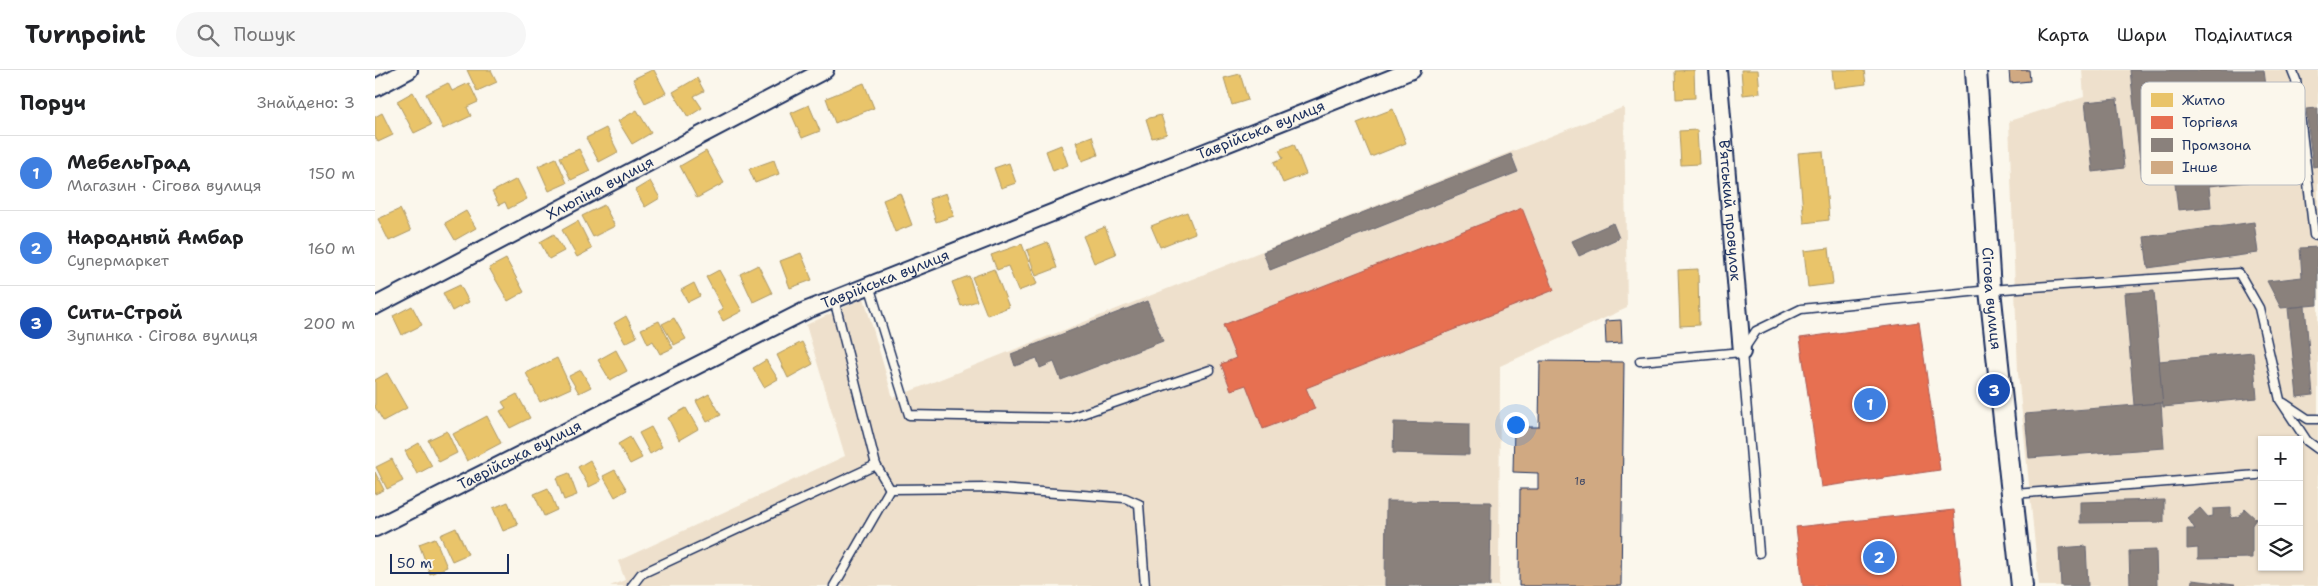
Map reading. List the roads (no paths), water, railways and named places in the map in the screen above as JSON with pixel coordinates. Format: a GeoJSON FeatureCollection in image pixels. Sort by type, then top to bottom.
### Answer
{"type":"FeatureCollection","features":[{"type":"Feature","properties":{"kind":"street"},"geometry":{"type":"LineString","coordinates":[[375,88],[409,70]]}},
{"type":"Feature","properties":{"kind":"street","name":"Хлюпіна вулиця"},"geometry":{"type":"LineString","coordinates":[[375,306],[825,70]]}},
{"type":"Feature","properties":{"kind":"street","name":"Таврійська вулиця"},"geometry":{"type":"LineString","coordinates":[[375,528],[805,311],[1412,70]]}},
{"type":"Feature","properties":{"kind":"street","name":"В’ятський провулок"},"geometry":{"type":"LineString","coordinates":[[1718,70],[1742,352]]}},
{"type":"Feature","properties":{"kind":"street","name":"Сігова вулиця"},"geometry":{"type":"LineString","coordinates":[[1976,70],[1990,290],[2022,586]]}},
{"type":"Feature","properties":{"kind":"lane"},"geometry":{"type":"LineString","coordinates":[[2292,70],[2296,82]]}},
{"type":"Feature","properties":{"kind":"lane"},"geometry":{"type":"LineString","coordinates":[[2305,162],[2313,235]]}},
{"type":"Feature","properties":{"kind":"lane"},"geometry":{"type":"LineString","coordinates":[[1759,553],[1742,352],[1756,331],[1801,309],[1990,290],[2239,274],[2259,308],[2280,400],[2307,441],[2318,449]]}},
{"type":"Feature","properties":{"kind":"lane"},"geometry":{"type":"LineString","coordinates":[[869,285],[909,415],[1070,418],[1210,370]]}},
{"type":"Feature","properties":{"kind":"lane"},"geometry":{"type":"LineString","coordinates":[[834,299],[876,465],[890,490]]}},
{"type":"Feature","properties":{"kind":"lane"},"geometry":{"type":"LineString","coordinates":[[1640,362],[1742,352]]}},
{"type":"Feature","properties":{"kind":"lane"},"geometry":{"type":"LineString","coordinates":[[2280,400],[2308,419],[2318,419]]}},
{"type":"Feature","properties":{"kind":"lane"},"geometry":{"type":"LineString","coordinates":[[632,586],[641,574],[876,465]]}},
{"type":"Feature","properties":{"kind":"lane"},"geometry":{"type":"LineString","coordinates":[[2012,494],[2257,475]]}},
{"type":"Feature","properties":{"kind":"lane"},"geometry":{"type":"LineString","coordinates":[[890,490],[987,488],[1125,498],[1139,504],[1145,586]]}},
{"type":"Feature","properties":{"kind":"lane"},"geometry":{"type":"LineString","coordinates":[[834,586],[890,490]]}},
{"type":"Feature","properties":{"kind":"place","name":"Сити-Строй"},"geometry":{"type":"Point","coordinates":[1994,390]}},
{"type":"Feature","properties":{"kind":"place","name":"МебельГрад"},"geometry":{"type":"Point","coordinates":[1870,404]}},
{"type":"Feature","properties":{"kind":"place","name":"Народный Амбар"},"geometry":{"type":"Point","coordinates":[1879,557]}}]}
